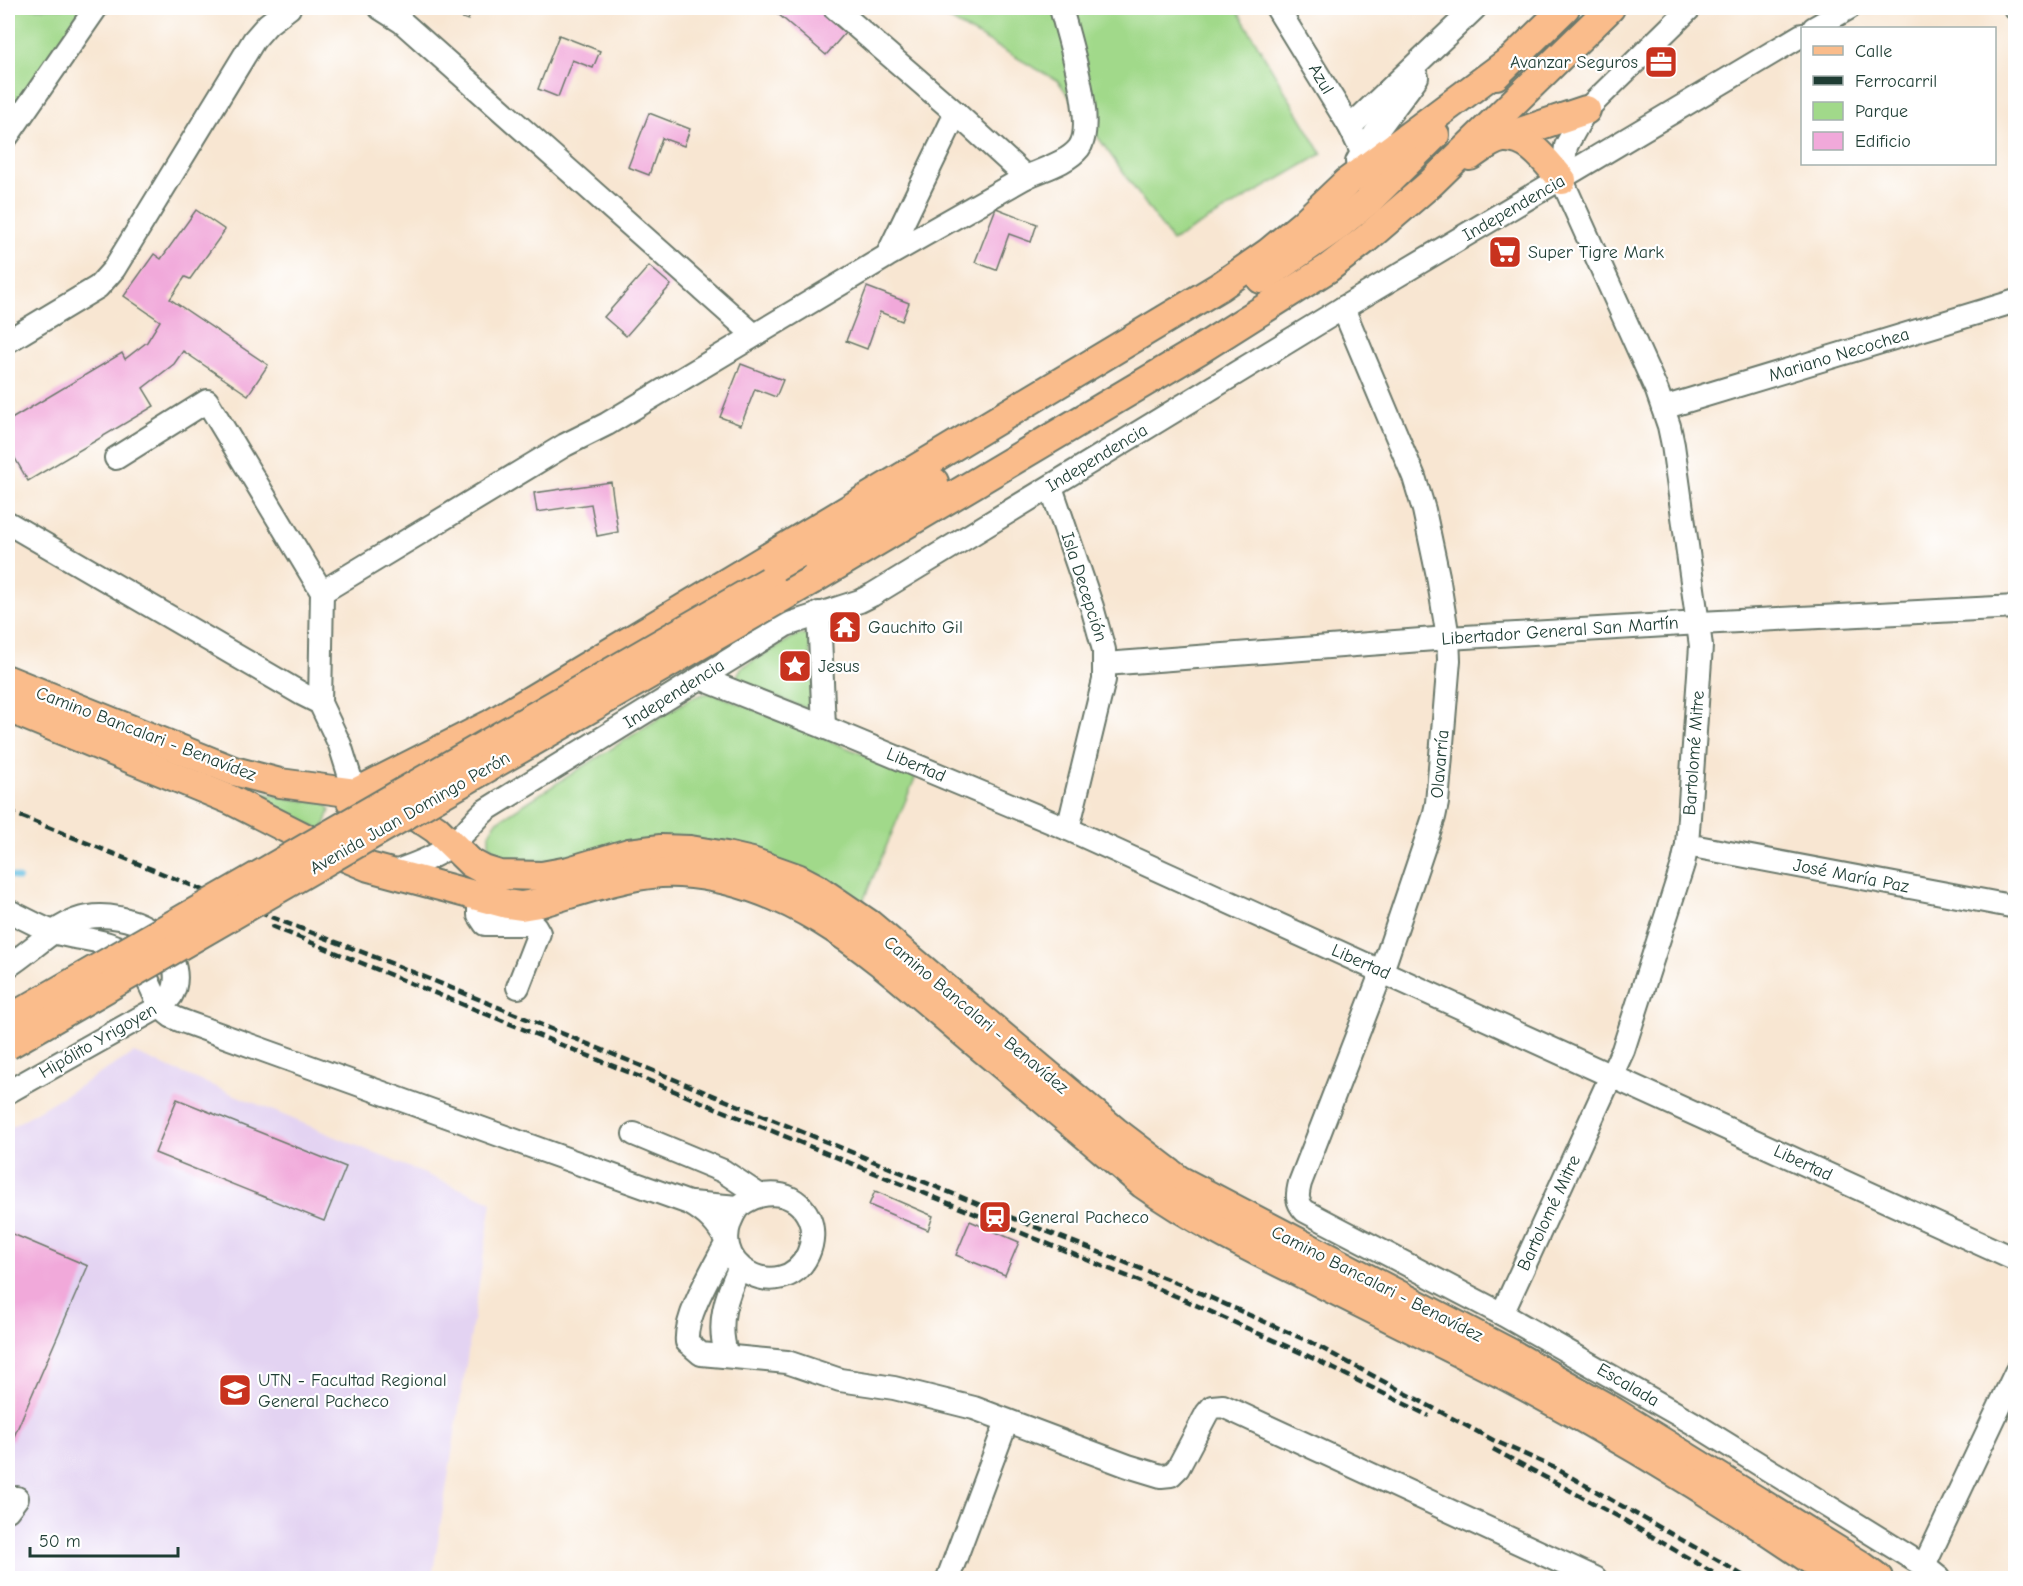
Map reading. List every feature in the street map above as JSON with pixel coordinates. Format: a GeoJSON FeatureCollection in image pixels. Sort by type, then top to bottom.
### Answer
{"type":"FeatureCollection","features":[{"type":"Feature","properties":{"kind":"main road"},"geometry":{"type":"LineString","coordinates":[[8,1020],[769,581],[1188,328],[1286,263],[1367,202],[1565,8]]}},
{"type":"Feature","properties":{"kind":"main road"},"geometry":{"type":"LineString","coordinates":[[1431,183],[1610,8]]}},
{"type":"Feature","properties":{"kind":"main road"},"geometry":{"type":"LineString","coordinates":[[326,848],[355,793],[491,724],[1219,287],[1268,253],[1303,224],[1347,182],[1508,62]]}},
{"type":"Feature","properties":{"kind":"main road"},"geometry":{"type":"LineString","coordinates":[[1431,183],[1483,147],[1502,138],[1586,110]]}},
{"type":"Feature","properties":{"kind":"main road"},"geometry":{"type":"LineString","coordinates":[[1502,138],[1525,142],[1562,180]]}},
{"type":"Feature","properties":{"kind":"main road","name":"Avenida Juan Domingo Perón"},"geometry":{"type":"LineString","coordinates":[[8,1045],[812,580],[1189,356],[1327,269],[1431,183]]}},
{"type":"Feature","properties":{"kind":"main road","name":"Camino Bancalari - Benavídez"},"geometry":{"type":"LineString","coordinates":[[8,680],[234,771],[280,783],[355,793],[399,809],[424,821],[471,863],[500,875],[542,876],[569,871],[629,853],[661,849],[690,850],[753,862],[797,878],[816,888],[869,924],[1116,1132],[1179,1180],[1510,1353],[1614,1412],[1878,1578]]}},
{"type":"Feature","properties":{"kind":"main road","name":"Camino Bancalari - Benavídez"},"geometry":{"type":"LineString","coordinates":[[8,708],[222,796],[369,867],[479,897],[521,906],[645,874],[678,872],[715,877],[753,887],[811,912],[868,952],[1143,1184],[1166,1200],[1259,1252],[1508,1378],[1624,1443],[1714,1497],[1837,1578]]}},
{"type":"Feature","properties":{"kind":"street"},"geometry":{"type":"LineString","coordinates":[[8,135],[96,8]]}},
{"type":"Feature","properties":{"kind":"street"},"geometry":{"type":"LineString","coordinates":[[8,341],[98,287],[114,269],[254,40],[268,24],[290,8]]}},
{"type":"Feature","properties":{"kind":"street"},"geometry":{"type":"LineString","coordinates":[[380,8],[402,22],[754,335]]}},
{"type":"Feature","properties":{"kind":"street"},"geometry":{"type":"LineString","coordinates":[[835,8],[1026,177]]}},
{"type":"Feature","properties":{"kind":"street"},"geometry":{"type":"LineString","coordinates":[[322,592],[565,445],[607,424],[887,256],[1026,177],[1067,158],[1078,148],[1085,135],[1085,112],[1061,8]]}},
{"type":"Feature","properties":{"kind":"street","name":"Azul"},"geometry":{"type":"LineString","coordinates":[[1277,8],[1350,127],[1362,152]]}},
{"type":"Feature","properties":{"kind":"street"},"geometry":{"type":"LineString","coordinates":[[1350,127],[1475,8]]}},
{"type":"Feature","properties":{"kind":"street"},"geometry":{"type":"LineString","coordinates":[[1562,180],[1566,146],[1586,110],[1690,8]]}},
{"type":"Feature","properties":{"kind":"street"},"geometry":{"type":"LineString","coordinates":[[1816,27],[1849,8]]}},
{"type":"Feature","properties":{"kind":"street","name":"Independencia"},"geometry":{"type":"LineString","coordinates":[[392,873],[423,861],[452,844],[486,810],[786,625],[872,595],[1343,308],[1801,36]]}},
{"type":"Feature","properties":{"kind":"street"},"geometry":{"type":"LineString","coordinates":[[1347,182],[1368,142],[1396,108],[1440,43]]}},
{"type":"Feature","properties":{"kind":"street"},"geometry":{"type":"LineString","coordinates":[[887,256],[956,113]]}},
{"type":"Feature","properties":{"kind":"street","name":"Bartolomé Mitre"},"geometry":{"type":"LineString","coordinates":[[1502,1314],[1623,1050],[1680,875],[1687,845],[1701,646],[1700,623],[1673,445],[1663,408],[1562,180]]}},
{"type":"Feature","properties":{"kind":"street","name":"Mariano Necochea"},"geometry":{"type":"LineString","coordinates":[[1663,408],[2016,302]]}},
{"type":"Feature","properties":{"kind":"street","name":"Olavarría"},"geometry":{"type":"LineString","coordinates":[[1305,1211],[1298,1200],[1300,1183],[1382,971],[1437,803],[1449,660],[1448,638],[1438,576],[1424,510],[1414,477],[1343,308]]}},
{"type":"Feature","properties":{"kind":"street"},"geometry":{"type":"LineString","coordinates":[[116,458],[207,401],[322,592],[320,703],[340,745],[355,793]]}},
{"type":"Feature","properties":{"kind":"street","name":"Isla Decepción"},"geometry":{"type":"LineString","coordinates":[[1051,487],[1092,606],[1104,650],[1105,664],[1104,680],[1068,829]]}},
{"type":"Feature","properties":{"kind":"street"},"geometry":{"type":"LineString","coordinates":[[8,523],[320,703]]}},
{"type":"Feature","properties":{"kind":"street","name":"Libertador General San Martín"},"geometry":{"type":"LineString","coordinates":[[1105,664],[1448,638],[2016,607]]}},
{"type":"Feature","properties":{"kind":"street"},"geometry":{"type":"LineString","coordinates":[[819,613],[824,727]]}},
{"type":"Feature","properties":{"kind":"street","name":"Libertad"},"geometry":{"type":"LineString","coordinates":[[700,678],[1068,829],[2016,1260]]}},
{"type":"Feature","properties":{"kind":"street","name":"José María Paz"},"geometry":{"type":"LineString","coordinates":[[1687,845],[2016,907]]}},
{"type":"Feature","properties":{"kind":"street"},"geometry":{"type":"LineString","coordinates":[[479,897],[479,915],[485,924],[536,926],[539,933],[518,987]]}},
{"type":"Feature","properties":{"kind":"street"},"geometry":{"type":"LineString","coordinates":[[8,911],[54,932],[105,942],[133,958],[148,978],[161,1006],[171,1016],[689,1203],[712,1219],[727,1242]]}},
{"type":"Feature","properties":{"kind":"street","name":"Hipólito Yrigoyen"},"geometry":{"type":"LineString","coordinates":[[8,966],[54,932],[74,920],[91,916],[123,920],[148,929],[166,945],[174,964],[175,979],[171,996],[161,1006],[8,1092]]}},
{"type":"Feature","properties":{"kind":"street"},"geometry":{"type":"LineString","coordinates":[[634,1134],[723,1172],[759,1195]]}},
{"type":"Feature","properties":{"kind":"street"},"geometry":{"type":"LineString","coordinates":[[774,1193],[788,1197],[800,1206],[809,1218],[813,1232],[812,1247],[805,1261],[795,1272],[781,1278],[766,1279],[752,1275],[740,1267],[731,1256],[727,1242],[727,1230],[738,1207],[748,1199],[759,1195],[774,1193]]}},
{"type":"Feature","properties":{"kind":"street"},"geometry":{"type":"LineString","coordinates":[[689,1203],[738,1207]]}},
{"type":"Feature","properties":{"kind":"street","name":"Escalada"},"geometry":{"type":"LineString","coordinates":[[1305,1211],[1502,1314],[1693,1423],[1932,1572]]}},
{"type":"Feature","properties":{"kind":"street"},"geometry":{"type":"LineString","coordinates":[[727,1242],[701,1293],[686,1332],[687,1342],[700,1354],[788,1362],[840,1380],[935,1397],[974,1408],[1128,1466],[1161,1476],[1171,1474],[1178,1468],[1212,1407],[1223,1406],[1585,1576]]}},
{"type":"Feature","properties":{"kind":"street"},"geometry":{"type":"LineString","coordinates":[[727,1355],[721,1333],[725,1304],[740,1267]]}},
{"type":"Feature","properties":{"kind":"street"},"geometry":{"type":"LineString","coordinates":[[1932,1572],[2016,1372]]}},
{"type":"Feature","properties":{"kind":"street"},"geometry":{"type":"LineString","coordinates":[[948,1578],[1007,1421]]}},
{"type":"Feature","properties":{"kind":"shaded area","name":"UTN - Facultad Regional General Pacheco"},"geometry":{"type":"Polygon","coordinates":[[[134,1053],[492,1202],[432,1578],[8,1578],[8,1129],[134,1053]]]}},
{"type":"Feature","properties":{"kind":"green space"},"geometry":{"type":"Polygon","coordinates":[[[8,8],[96,8],[8,135],[8,8]]]}},
{"type":"Feature","properties":{"kind":"green space"},"geometry":{"type":"Polygon","coordinates":[[[929,8],[1236,8],[1322,154],[1172,241],[1058,81],[929,8]]]}},
{"type":"Feature","properties":{"kind":"green space"},"geometry":{"type":"Polygon","coordinates":[[[805,634],[809,637],[814,697],[805,708],[738,683],[736,678],[741,668],[797,635],[805,634]]]}},
{"type":"Feature","properties":{"kind":"green space"},"geometry":{"type":"Polygon","coordinates":[[[713,693],[916,776],[861,906],[604,847],[557,859],[521,863],[505,862],[495,855],[489,843],[489,834],[496,822],[691,698],[713,693]]]}},
{"type":"Feature","properties":{"kind":"green space"},"geometry":{"type":"Polygon","coordinates":[[[145,748],[210,775],[254,790],[300,800],[323,802],[330,810],[323,831],[145,748]]]}},
{"type":"Feature","properties":{"kind":"building"},"geometry":{"type":"Polygon","coordinates":[[[449,8],[473,8],[468,20],[447,12],[449,8]]]}},
{"type":"Feature","properties":{"kind":"building"},"geometry":{"type":"Polygon","coordinates":[[[771,8],[825,8],[829,11],[825,16],[845,33],[826,55],[771,8]]]}},
{"type":"Feature","properties":{"kind":"building"},"geometry":{"type":"Polygon","coordinates":[[[559,35],[600,51],[593,68],[572,60],[558,97],[538,89],[559,35]]]}},
{"type":"Feature","properties":{"kind":"building"},"geometry":{"type":"Polygon","coordinates":[[[649,113],[690,129],[684,146],[662,138],[649,175],[628,167],[649,113]]]}},
{"type":"Feature","properties":{"kind":"building"},"geometry":{"type":"Polygon","coordinates":[[[996,208],[1037,224],[1031,242],[1009,234],[996,270],[975,262],[996,208]]]}},
{"type":"Feature","properties":{"kind":"building"},"geometry":{"type":"Polygon","coordinates":[[[196,210],[225,230],[190,279],[185,277],[170,299],[268,365],[248,395],[183,351],[174,364],[143,388],[154,406],[28,481],[8,446],[8,421],[122,353],[125,359],[147,342],[160,321],[124,296],[154,254],[161,259],[196,210]]]}},
{"type":"Feature","properties":{"kind":"building"},"geometry":{"type":"Polygon","coordinates":[[[649,266],[671,285],[626,336],[604,317],[649,266]]]}},
{"type":"Feature","properties":{"kind":"building"},"geometry":{"type":"Polygon","coordinates":[[[867,287],[909,303],[902,321],[880,312],[867,349],[846,341],[867,287]]]}},
{"type":"Feature","properties":{"kind":"building"},"geometry":{"type":"Polygon","coordinates":[[[741,364],[783,380],[776,397],[755,389],[741,425],[720,417],[741,364]]]}},
{"type":"Feature","properties":{"kind":"building"},"geometry":{"type":"Polygon","coordinates":[[[611,482],[618,532],[597,536],[591,504],[537,512],[534,493],[611,482]]]}},
{"type":"Feature","properties":{"kind":"building"},"geometry":{"type":"Polygon","coordinates":[[[177,1099],[346,1167],[324,1221],[155,1153],[177,1099]]]}},
{"type":"Feature","properties":{"kind":"building"},"geometry":{"type":"Polygon","coordinates":[[[875,1191],[933,1216],[928,1230],[869,1205],[875,1191]]]}},
{"type":"Feature","properties":{"kind":"building"},"geometry":{"type":"Polygon","coordinates":[[[970,1221],[1019,1242],[1005,1275],[956,1255],[970,1221]]]}},
{"type":"Feature","properties":{"kind":"building"},"geometry":{"type":"Polygon","coordinates":[[[8,1232],[88,1266],[12,1441],[8,1438],[8,1232]]]}},
{"type":"Feature","properties":{"kind":"waterway"},"geometry":{"type":"LineString","coordinates":[[8,875],[19,879]]}},
{"type":"Feature","properties":{"kind":"railway"},"geometry":{"type":"LineString","coordinates":[[8,811],[393,964],[995,1211],[1182,1285],[1310,1342],[1493,1440],[1555,1468],[1747,1578]]}},
{"type":"Feature","properties":{"kind":"railway"},"geometry":{"type":"LineString","coordinates":[[271,926],[1178,1297],[1304,1354],[1429,1416]]}},
{"type":"Feature","properties":{"kind":"railway"},"geometry":{"type":"LineString","coordinates":[[1493,1449],[1619,1517],[1722,1578]]}},
{"type":"Feature","properties":{"kind":"place","name":"Avanzar Seguros"},"geometry":{"type":"Point","coordinates":[1661,62]}},
{"type":"Feature","properties":{"kind":"place","name":"Super Tigre Mark"},"geometry":{"type":"Point","coordinates":[1505,252]}},
{"type":"Feature","properties":{"kind":"place","name":"Gauchito Gil"},"geometry":{"type":"Point","coordinates":[845,627]}},
{"type":"Feature","properties":{"kind":"place","name":"Jesus"},"geometry":{"type":"Point","coordinates":[795,666]}},
{"type":"Feature","properties":{"kind":"place","name":"General Pacheco"},"geometry":{"type":"Point","coordinates":[995,1217]}},
{"type":"Feature","properties":{"kind":"place","name":"UTN - Facultad Regional General Pacheco"},"geometry":{"type":"Point","coordinates":[235,1390]}}]}
